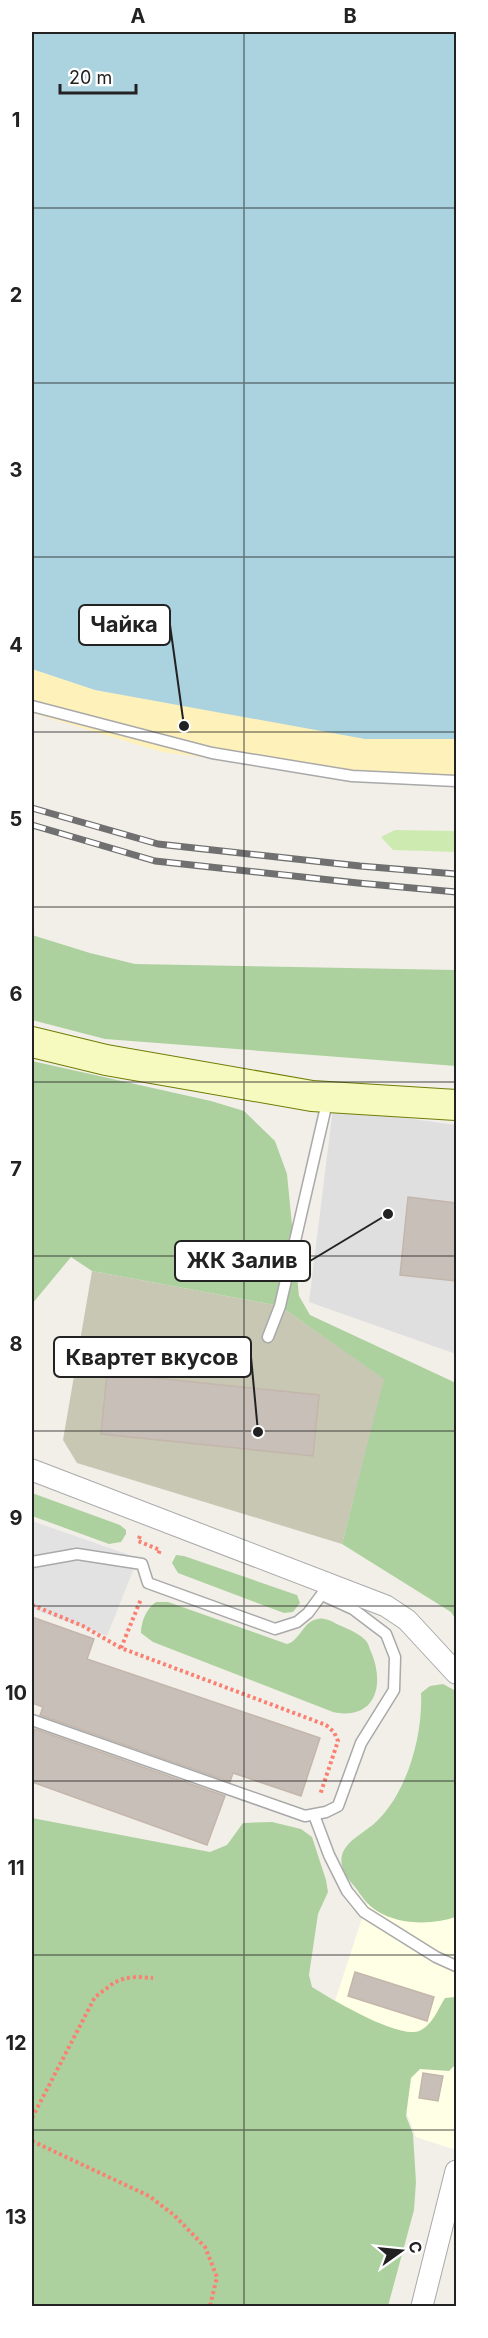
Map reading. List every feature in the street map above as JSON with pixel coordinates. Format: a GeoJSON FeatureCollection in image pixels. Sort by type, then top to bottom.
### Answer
{"type":"FeatureCollection","features":[{"type":"Feature","properties":{"kind":"main road"},"geometry":{"type":"LineString","coordinates":[[32,1041],[106,1060],[328,1097],[456,1105]]}},
{"type":"Feature","properties":{"kind":"street"},"geometry":{"type":"LineString","coordinates":[[32,1470],[326,1588],[386,1606],[407,1620],[456,1673]]}},
{"type":"Feature","properties":{"kind":"street"},"geometry":{"type":"LineString","coordinates":[[422,2307],[456,2171]]}},
{"type":"Feature","properties":{"kind":"lane"},"geometry":{"type":"LineString","coordinates":[[32,706],[212,753],[352,776],[456,781]]}},
{"type":"Feature","properties":{"kind":"lane"},"geometry":{"type":"LineString","coordinates":[[268,1337],[280,1306],[328,1097]]}},
{"type":"Feature","properties":{"kind":"lane"},"geometry":{"type":"LineString","coordinates":[[32,1562],[77,1554],[142,1564],[148,1583],[275,1629],[297,1622],[308,1613],[326,1588],[386,1634],[395,1657],[394,1690],[362,1743],[338,1806],[314,1815],[305,1816],[284,1806],[32,1720]]}},
{"type":"Feature","properties":{"kind":"lane"},"geometry":{"type":"LineString","coordinates":[[314,1815],[329,1855],[347,1891],[364,1912],[436,1957],[456,1966]]}},
{"type":"Feature","properties":{"kind":"path"},"geometry":{"type":"LineString","coordinates":[[121,1648],[148,1583]]}},
{"type":"Feature","properties":{"kind":"path"},"geometry":{"type":"LineString","coordinates":[[32,1605],[82,1626],[121,1648],[326,1725],[334,1732],[338,1741],[314,1815]]}},
{"type":"Feature","properties":{"kind":"path"},"geometry":{"type":"LineString","coordinates":[[32,2118],[95,1997],[115,1982],[126,1978],[153,1978]]}},
{"type":"Feature","properties":{"kind":"path"},"geometry":{"type":"LineString","coordinates":[[32,2141],[149,2196],[174,2215],[205,2247],[217,2277],[210,2307]]}},
{"type":"Feature","properties":{"kind":"shaded area"},"geometry":{"type":"Polygon","coordinates":[[[333,1108],[456,1125],[456,1354],[309,1302],[333,1108]]]}},
{"type":"Feature","properties":{"kind":"shaded area"},"geometry":{"type":"Polygon","coordinates":[[[92,1271],[280,1306],[385,1379],[342,1544],[77,1463],[63,1440],[92,1271]]]}},
{"type":"Feature","properties":{"kind":"shaded area"},"geometry":{"type":"Polygon","coordinates":[[[32,1521],[138,1558],[107,1636],[32,1609],[32,1521]]]}},
{"type":"Feature","properties":{"kind":"shaded area"},"geometry":{"type":"Polygon","coordinates":[[[456,1697],[456,2150],[416,2137],[388,2065],[325,2032],[364,1912],[456,1697]]]}},
{"type":"Feature","properties":{"kind":"green space"},"geometry":{"type":"Polygon","coordinates":[[[395,830],[456,831],[456,852],[393,850],[381,837],[395,830]]]}},
{"type":"Feature","properties":{"kind":"green space"},"geometry":{"type":"Polygon","coordinates":[[[32,935],[135,964],[456,970],[456,1066],[105,1039],[32,1020],[32,935]]]}},
{"type":"Feature","properties":{"kind":"green space"},"geometry":{"type":"Polygon","coordinates":[[[32,1061],[211,1101],[244,1111],[275,1141],[287,1174],[299,1296],[310,1315],[456,1383],[456,1620],[451,1612],[342,1544],[384,1379],[280,1306],[92,1271],[71,1257],[32,1304],[32,1061]]]}},
{"type":"Feature","properties":{"kind":"green space"},"geometry":{"type":"Polygon","coordinates":[[[32,1493],[120,1525],[126,1530],[126,1534],[121,1542],[109,1544],[32,1516],[32,1493]]]}},
{"type":"Feature","properties":{"kind":"green space"},"geometry":{"type":"Polygon","coordinates":[[[176,1555],[297,1595],[300,1603],[293,1612],[284,1613],[178,1573],[172,1563],[176,1555]]]}},
{"type":"Feature","properties":{"kind":"green space"},"geometry":{"type":"Polygon","coordinates":[[[156,1602],[168,1602],[287,1644],[295,1639],[309,1623],[321,1619],[332,1621],[358,1634],[368,1643],[376,1666],[376,1689],[373,1699],[358,1711],[333,1712],[153,1642],[141,1633],[141,1628],[147,1611],[156,1602]]]}},
{"type":"Feature","properties":{"kind":"green space"},"geometry":{"type":"Polygon","coordinates":[[[443,1684],[456,1691],[456,1917],[426,1922],[405,1921],[386,1916],[368,1903],[344,1872],[342,1855],[348,1844],[374,1824],[389,1808],[398,1793],[412,1761],[419,1726],[421,1693],[430,1686],[443,1684]]]}},
{"type":"Feature","properties":{"kind":"green space"},"geometry":{"type":"Polygon","coordinates":[[[32,1818],[210,1852],[227,1845],[243,1823],[272,1822],[301,1829],[312,1837],[328,1892],[318,1914],[309,1975],[312,1987],[365,2017],[409,2032],[424,2029],[445,1998],[456,1997],[456,2064],[449,2071],[420,2069],[411,2078],[406,2116],[413,2134],[416,2182],[414,2210],[388,2306],[32,2306],[32,1818]]]}},
{"type":"Feature","properties":{"kind":"sand"},"geometry":{"type":"Polygon","coordinates":[[[32,669],[95,690],[365,738],[456,739],[456,784],[427,786],[162,752],[32,713],[32,669]]]}},
{"type":"Feature","properties":{"kind":"water"},"geometry":{"type":"Polygon","coordinates":[[[32,32],[456,32],[456,739],[365,739],[95,690],[32,669],[32,32]]]}},
{"type":"Feature","properties":{"kind":"building"},"geometry":{"type":"Polygon","coordinates":[[[408,1197],[456,1203],[456,1281],[400,1275],[408,1197]]]}},
{"type":"Feature","properties":{"kind":"building"},"geometry":{"type":"Polygon","coordinates":[[[107,1373],[319,1395],[313,1456],[101,1434],[107,1373]]]}},
{"type":"Feature","properties":{"kind":"building"},"geometry":{"type":"Polygon","coordinates":[[[32,1617],[94,1639],[87,1659],[320,1738],[301,1796],[233,1773],[230,1782],[40,1715],[43,1707],[32,1703],[32,1617]]]}},
{"type":"Feature","properties":{"kind":"building"},"geometry":{"type":"Polygon","coordinates":[[[35,1729],[225,1796],[207,1845],[32,1782],[32,1740],[35,1729]]]}},
{"type":"Feature","properties":{"kind":"building"},"geometry":{"type":"Polygon","coordinates":[[[355,1972],[434,1997],[427,2021],[348,1996],[355,1972]]]}},
{"type":"Feature","properties":{"kind":"building"},"geometry":{"type":"Polygon","coordinates":[[[423,2073],[443,2076],[438,2101],[419,2098],[423,2073]]]}},
{"type":"Feature","properties":{"kind":"railway"},"geometry":{"type":"LineString","coordinates":[[32,808],[158,844],[456,874]]}},
{"type":"Feature","properties":{"kind":"railway"},"geometry":{"type":"LineString","coordinates":[[32,825],[155,861],[456,892]]}},
{"type":"Feature","properties":{"kind":"place","name":"Чайка"},"geometry":{"type":"Point","coordinates":[184,726]}},
{"type":"Feature","properties":{"kind":"place","name":"ЖК Залив"},"geometry":{"type":"Point","coordinates":[388,1214]}},
{"type":"Feature","properties":{"kind":"place","name":"Квартет вкусов"},"geometry":{"type":"Point","coordinates":[258,1432]}}]}
